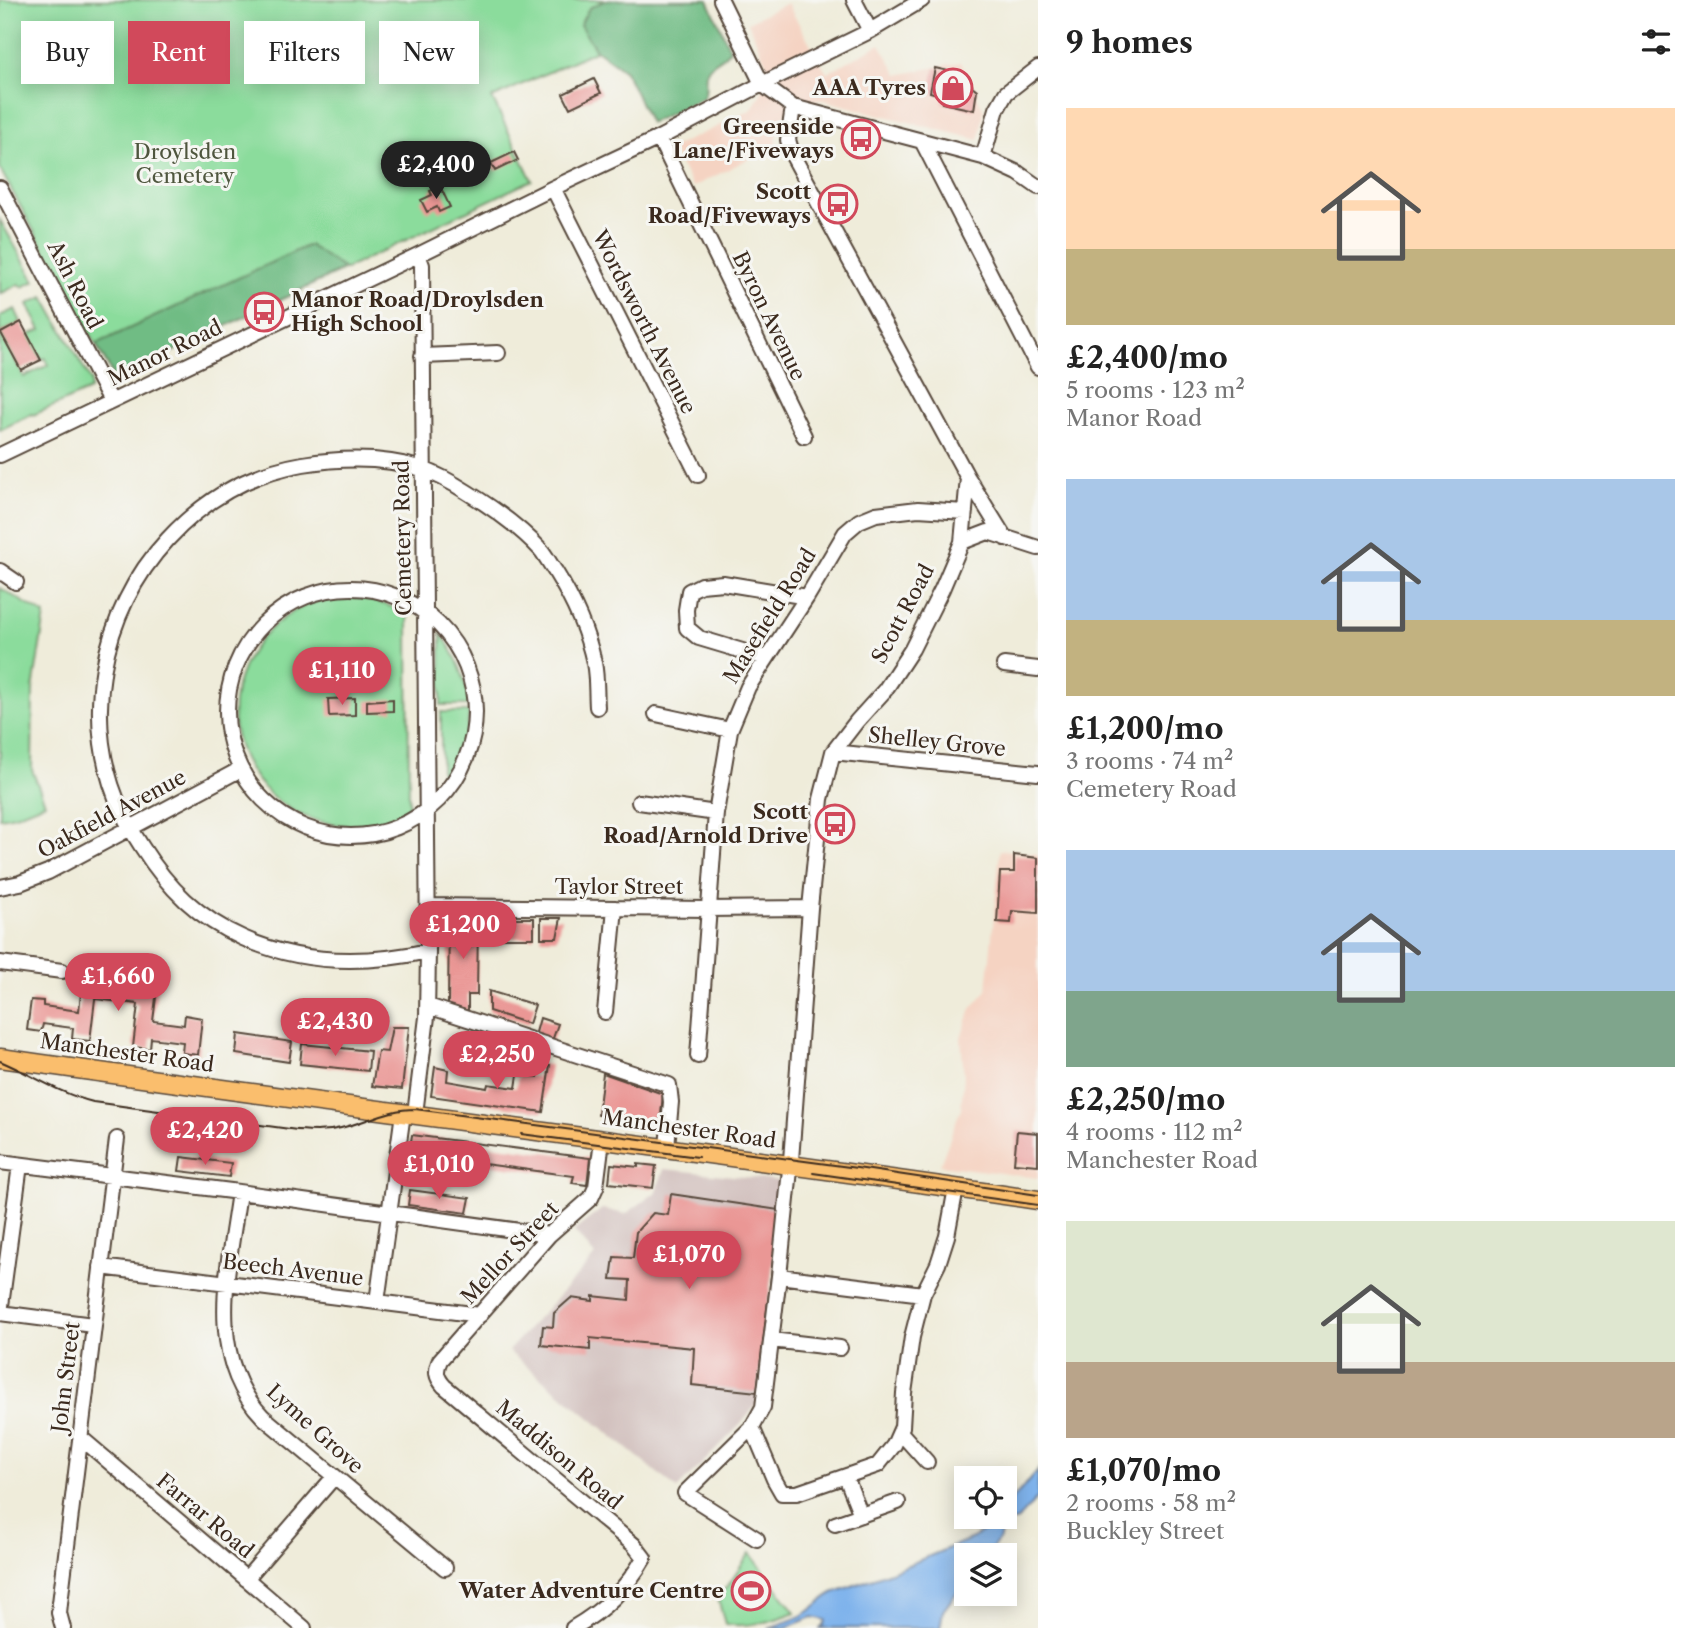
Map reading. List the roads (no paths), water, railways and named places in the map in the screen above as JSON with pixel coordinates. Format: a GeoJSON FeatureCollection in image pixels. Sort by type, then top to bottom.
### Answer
{"type":"FeatureCollection","features":[{"type":"Feature","properties":{"kind":"main road","name":"Manchester Road"},"geometry":{"type":"LineString","coordinates":[[0,1058],[253,1094],[667,1147],[1038,1200]]}},
{"type":"Feature","properties":{"kind":"street"},"geometry":{"type":"LineString","coordinates":[[721,0],[762,84],[793,107],[983,156],[1018,173],[1038,187]]}},
{"type":"Feature","properties":{"kind":"street"},"geometry":{"type":"LineString","coordinates":[[854,0],[870,31]]}},
{"type":"Feature","properties":{"kind":"street","name":"Manor Road"},"geometry":{"type":"LineString","coordinates":[[0,455],[659,138],[870,31],[922,0]]}},
{"type":"Feature","properties":{"kind":"street"},"geometry":{"type":"LineString","coordinates":[[983,156],[997,110],[1006,93],[1038,68]]}},
{"type":"Feature","properties":{"kind":"street"},"geometry":{"type":"LineString","coordinates":[[793,107],[788,140],[793,156],[968,478],[1005,538]]}},
{"type":"Feature","properties":{"kind":"street","name":"Byron Avenue"},"geometry":{"type":"LineString","coordinates":[[659,138],[804,436]]}},
{"type":"Feature","properties":{"kind":"street"},"geometry":{"type":"LineString","coordinates":[[922,141],[1038,367]]}},
{"type":"Feature","properties":{"kind":"street","name":"Ash Road"},"geometry":{"type":"LineString","coordinates":[[0,188],[111,401]]}},
{"type":"Feature","properties":{"kind":"street","name":"Wordsworth Avenue"},"geometry":{"type":"LineString","coordinates":[[553,188],[698,475]]}},
{"type":"Feature","properties":{"kind":"street","name":"Cemetery Road"},"geometry":{"type":"LineString","coordinates":[[377,1302],[389,1213],[428,1006],[422,265],[418,255]]}},
{"type":"Feature","properties":{"kind":"street"},"geometry":{"type":"LineString","coordinates":[[422,356],[498,353]]}},
{"type":"Feature","properties":{"kind":"street"},"geometry":{"type":"LineString","coordinates":[[428,951],[377,960],[344,961],[286,953],[252,942],[214,922],[177,894],[149,858],[130,828],[114,792],[106,764],[99,706],[101,679],[115,624],[130,591],[156,552],[203,506],[232,488],[275,470],[317,462],[359,460],[423,469],[483,501],[517,527],[542,552],[568,592],[583,622],[595,666],[597,707]]}},
{"type":"Feature","properties":{"kind":"street","name":"Scott Road"},"geometry":{"type":"LineString","coordinates":[[752,1427],[763,1407],[779,1276],[821,799],[833,752],[886,690],[912,649],[942,590],[962,542],[968,478]]}},
{"type":"Feature","properties":{"kind":"street","name":"Masefield Road"},"geometry":{"type":"LineString","coordinates":[[698,1056],[716,813],[730,730],[748,687],[845,533],[859,521],[876,514],[918,509],[965,512]]}},
{"type":"Feature","properties":{"kind":"street"},"geometry":{"type":"LineString","coordinates":[[962,542],[988,532],[1038,548]]}},
{"type":"Feature","properties":{"kind":"street"},"geometry":{"type":"LineString","coordinates":[[0,572],[16,582]]}},
{"type":"Feature","properties":{"kind":"street"},"geometry":{"type":"LineString","coordinates":[[766,658],[699,638],[687,628],[689,591],[701,584],[723,583],[807,597]]}},
{"type":"Feature","properties":{"kind":"street"},"geometry":{"type":"LineString","coordinates":[[336,589],[378,593],[425,612],[446,631],[457,647],[474,685],[474,734],[462,769],[444,795],[427,812],[375,832],[331,832],[310,828],[272,806],[241,769],[226,728],[225,713],[232,675],[246,645],[275,614],[292,602],[310,594],[336,589]]}},
{"type":"Feature","properties":{"kind":"street"},"geometry":{"type":"LineString","coordinates":[[1004,665],[1038,668]]}},
{"type":"Feature","properties":{"kind":"street"},"geometry":{"type":"LineString","coordinates":[[656,714],[730,730]]}},
{"type":"Feature","properties":{"kind":"street","name":"Shelley Grove"},"geometry":{"type":"LineString","coordinates":[[833,752],[1038,773]]}},
{"type":"Feature","properties":{"kind":"street","name":"Oakfield Avenue"},"geometry":{"type":"LineString","coordinates":[[0,887],[20,883],[48,872],[241,769]]}},
{"type":"Feature","properties":{"kind":"street"},"geometry":{"type":"LineString","coordinates":[[639,803],[716,813]]}},
{"type":"Feature","properties":{"kind":"street","name":"Taylor Street"},"geometry":{"type":"LineString","coordinates":[[428,906],[810,908]]}},
{"type":"Feature","properties":{"kind":"street"},"geometry":{"type":"LineString","coordinates":[[605,1012],[615,908]]}},
{"type":"Feature","properties":{"kind":"street"},"geometry":{"type":"LineString","coordinates":[[0,963],[62,971]]}},
{"type":"Feature","properties":{"kind":"street"},"geometry":{"type":"LineString","coordinates":[[428,1006],[669,1085],[671,1102],[667,1147]]}},
{"type":"Feature","properties":{"kind":"street","name":"John Street"},"geometry":{"type":"LineString","coordinates":[[61,1625],[60,1603],[117,1139]]}},
{"type":"Feature","properties":{"kind":"street","name":"Mellor Street"},"geometry":{"type":"LineString","coordinates":[[444,1386],[436,1373],[440,1360],[549,1236],[591,1198],[596,1187],[602,1140]]}},
{"type":"Feature","properties":{"kind":"street"},"geometry":{"type":"LineString","coordinates":[[0,1162],[239,1192],[549,1236]]}},
{"type":"Feature","properties":{"kind":"street"},"geometry":{"type":"LineString","coordinates":[[20,1164],[0,1313],[93,1325]]}},
{"type":"Feature","properties":{"kind":"street"},"geometry":{"type":"LineString","coordinates":[[757,1539],[685,1493],[752,1427],[782,1493],[797,1493],[878,1465],[901,1432],[912,1337],[923,1294],[938,1264],[947,1236],[957,1188]]}},
{"type":"Feature","properties":{"kind":"street","name":"Lyme Grove"},"geometry":{"type":"LineString","coordinates":[[239,1192],[225,1307],[229,1355],[240,1383],[254,1408],[263,1417],[445,1569]]}},
{"type":"Feature","properties":{"kind":"street","name":"Beech Avenue"},"geometry":{"type":"LineString","coordinates":[[101,1267],[480,1315]]}},
{"type":"Feature","properties":{"kind":"street"},"geometry":{"type":"LineString","coordinates":[[779,1276],[923,1294]]}},
{"type":"Feature","properties":{"kind":"street"},"geometry":{"type":"LineString","coordinates":[[771,1340],[840,1349]]}},
{"type":"Feature","properties":{"kind":"street","name":"Maddison Road"},"geometry":{"type":"LineString","coordinates":[[444,1386],[634,1545],[645,1558],[623,1590],[573,1628]]}},
{"type":"Feature","properties":{"kind":"street"},"geometry":{"type":"LineString","coordinates":[[901,1432],[927,1462]]}},
{"type":"Feature","properties":{"kind":"street","name":"Farrar Road"},"geometry":{"type":"LineString","coordinates":[[80,1437],[304,1628]]}},
{"type":"Feature","properties":{"kind":"street"},"geometry":{"type":"LineString","coordinates":[[246,1579],[334,1476]]}},
{"type":"Feature","properties":{"kind":"street"},"geometry":{"type":"LineString","coordinates":[[846,1477],[861,1515]]}},
{"type":"Feature","properties":{"kind":"street"},"geometry":{"type":"LineString","coordinates":[[835,1524],[898,1502]]}},
{"type":"Feature","properties":{"kind":"water"},"geometry":{"type":"Polygon","coordinates":[[[1038,1470],[1038,1497],[1017,1521],[1017,1494],[1038,1470]]]}},
{"type":"Feature","properties":{"kind":"water"},"geometry":{"type":"Polygon","coordinates":[[[986,1529],[1002,1529],[996,1543],[961,1543],[986,1529]]]}},
{"type":"Feature","properties":{"kind":"water"},"geometry":{"type":"Polygon","coordinates":[[[954,1546],[954,1596],[943,1611],[940,1628],[821,1628],[826,1620],[813,1617],[784,1628],[769,1628],[810,1611],[833,1593],[954,1546]]]}},
{"type":"Feature","properties":{"kind":"tram line"},"geometry":{"type":"LineString","coordinates":[[0,1061],[57,1089],[93,1102],[297,1130],[335,1129],[387,1113],[415,1109],[1038,1195]]}},
{"type":"Feature","properties":{"kind":"tram line"},"geometry":{"type":"LineString","coordinates":[[521,1134],[698,1157]]}},
{"type":"Feature","properties":{"kind":"tram line"},"geometry":{"type":"LineString","coordinates":[[813,1173],[1038,1205]]}},
{"type":"Feature","properties":{"kind":"place","name":"AAA Tyres"},"geometry":{"type":"Point","coordinates":[953,88]}},
{"type":"Feature","properties":{"kind":"place","name":"Greenside Lane/Fiveways"},"geometry":{"type":"Point","coordinates":[861,139]}},
{"type":"Feature","properties":{"kind":"place","name":"Scott Road/Fiveways"},"geometry":{"type":"Point","coordinates":[838,204]}},
{"type":"Feature","properties":{"kind":"place","name":"Manor Road/Droylsden High School"},"geometry":{"type":"Point","coordinates":[264,312]}},
{"type":"Feature","properties":{"kind":"place","name":"Scott Road/Arnold Drive"},"geometry":{"type":"Point","coordinates":[835,824]}},
{"type":"Feature","properties":{"kind":"place","name":"Water Adventure Centre"},"geometry":{"type":"Point","coordinates":[751,1591]}},
{"type":"Feature","properties":{"kind":"park label","name":"Droylsden Cemetery"},"geometry":{"type":"Point","coordinates":[185,164]}}]}
